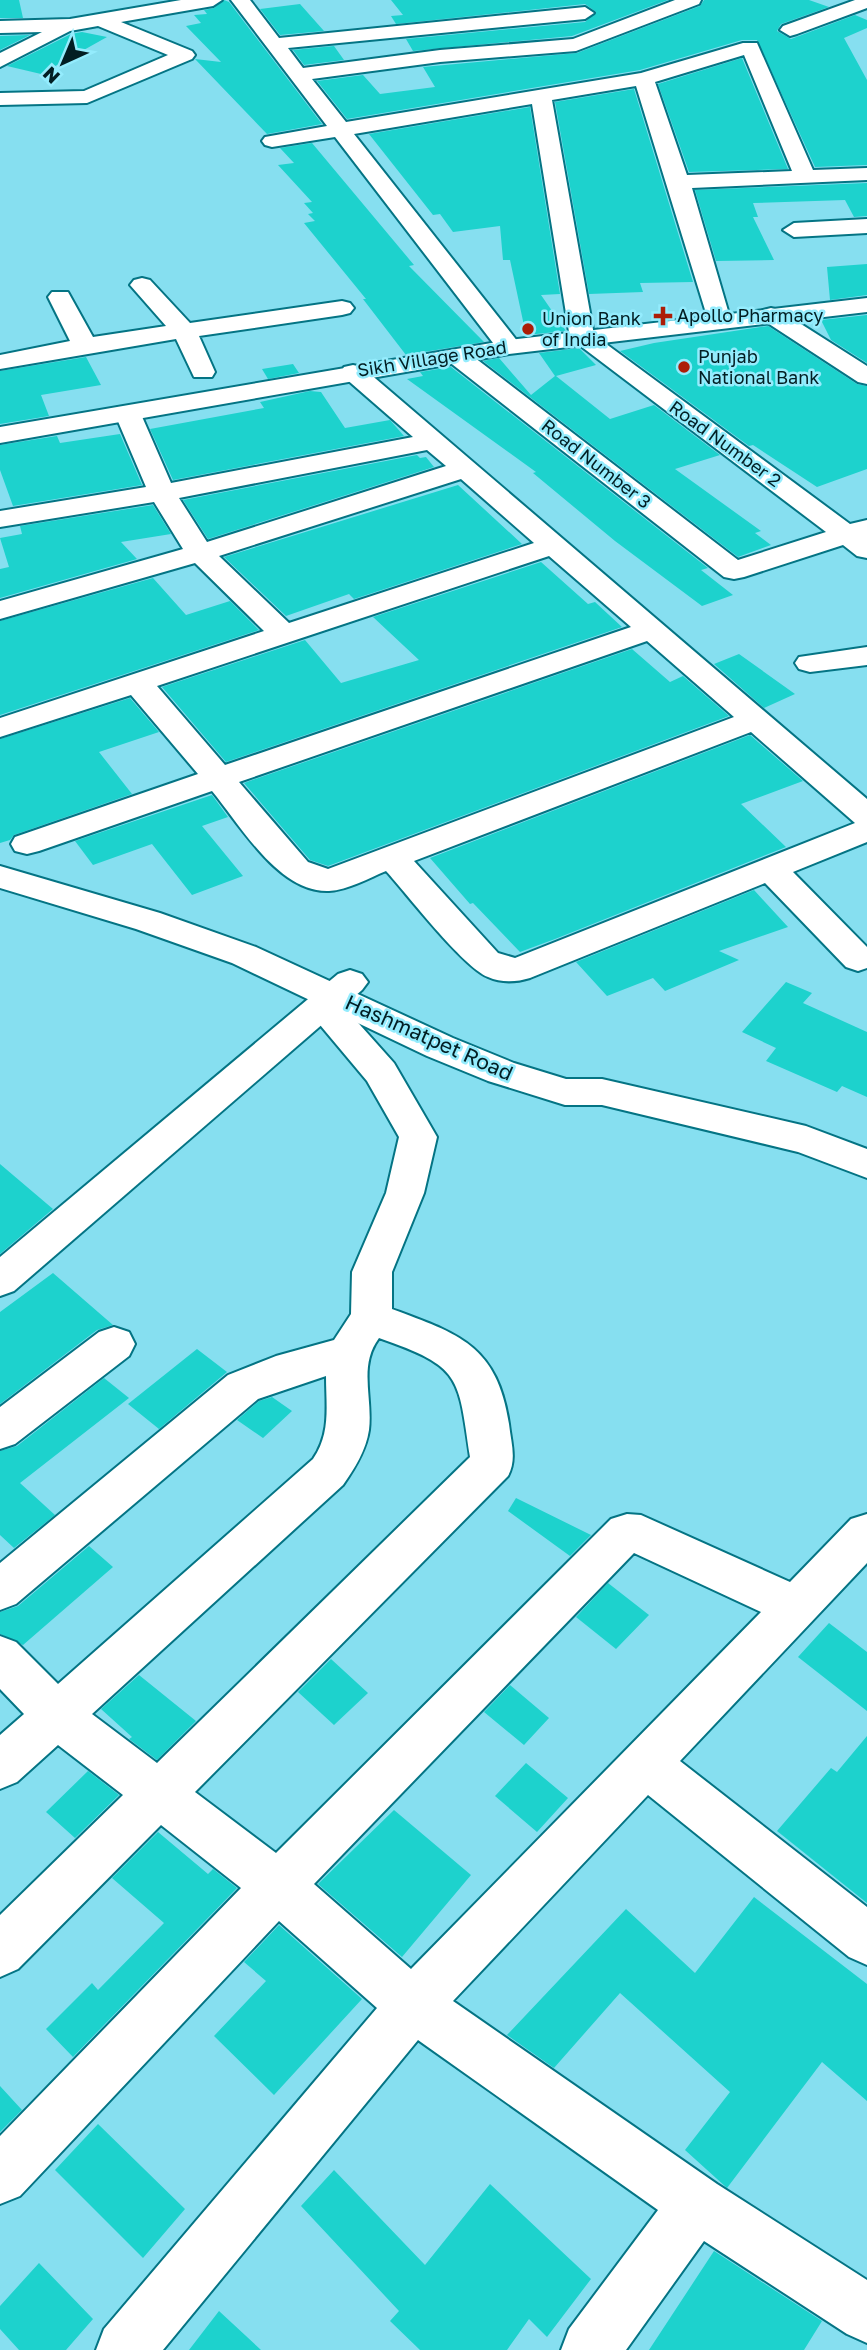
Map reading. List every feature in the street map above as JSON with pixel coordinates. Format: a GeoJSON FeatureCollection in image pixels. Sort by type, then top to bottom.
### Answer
{"type":"FeatureCollection","features":[{"type":"Feature","properties":{"kind":"street"},"geometry":{"type":"LineString","coordinates":[[0,27],[70,25],[212,0]]}},
{"type":"Feature","properties":{"kind":"street"},"geometry":{"type":"LineString","coordinates":[[240,0],[509,346]]}},
{"type":"Feature","properties":{"kind":"street"},"geometry":{"type":"LineString","coordinates":[[296,75],[440,55],[576,45],[692,0]]}},
{"type":"Feature","properties":{"kind":"street"},"geometry":{"type":"LineString","coordinates":[[790,30],[867,1]]}},
{"type":"Feature","properties":{"kind":"street"},"geometry":{"type":"LineString","coordinates":[[274,44],[587,6],[576,45],[569,92]]}},
{"type":"Feature","properties":{"kind":"street"},"geometry":{"type":"LineString","coordinates":[[420,27],[434,9]]}},
{"type":"Feature","properties":{"kind":"street"},"geometry":{"type":"LineString","coordinates":[[0,99],[11,101],[87,97],[185,55],[97,19]]}},
{"type":"Feature","properties":{"kind":"street"},"geometry":{"type":"LineString","coordinates":[[0,61],[70,25]]}},
{"type":"Feature","properties":{"kind":"street"},"geometry":{"type":"LineString","coordinates":[[420,27],[440,55]]}},
{"type":"Feature","properties":{"kind":"street"},"geometry":{"type":"LineString","coordinates":[[272,141],[644,79],[750,47],[806,176]]}},
{"type":"Feature","properties":{"kind":"street"},"geometry":{"type":"LineString","coordinates":[[644,79],[679,182],[719,321]]}},
{"type":"Feature","properties":{"kind":"street"},"geometry":{"type":"LineString","coordinates":[[541,95],[582,338]]}},
{"type":"Feature","properties":{"kind":"street"},"geometry":{"type":"LineString","coordinates":[[679,182],[867,174]]}},
{"type":"Feature","properties":{"kind":"street"},"geometry":{"type":"LineString","coordinates":[[794,230],[867,226]]}},
{"type":"Feature","properties":{"kind":"street"},"geometry":{"type":"LineString","coordinates":[[142,285],[186,332],[203,372]]}},
{"type":"Feature","properties":{"kind":"street"},"geometry":{"type":"LineString","coordinates":[[60,297],[85,345]]}},
{"type":"Feature","properties":{"kind":"street","name":"Sikh Village Road"},"geometry":{"type":"LineString","coordinates":[[0,435],[509,346],[867,304]]}},
{"type":"Feature","properties":{"kind":"street"},"geometry":{"type":"LineString","coordinates":[[0,362],[85,345],[342,308]]}},
{"type":"Feature","properties":{"kind":"street"},"geometry":{"type":"LineString","coordinates":[[771,316],[867,377]]}},
{"type":"Feature","properties":{"kind":"street","name":"Road Number 2"},"geometry":{"type":"LineString","coordinates":[[582,338],[861,538]]}},
{"type":"Feature","properties":{"kind":"street","name":"Road Number 3"},"geometry":{"type":"LineString","coordinates":[[457,356],[734,572],[861,538]]}},
{"type":"Feature","properties":{"kind":"street"},"geometry":{"type":"LineString","coordinates":[[353,372],[867,816]]}},
{"type":"Feature","properties":{"kind":"street"},"geometry":{"type":"LineString","coordinates":[[127,412],[162,493],[200,553],[282,633]]}},
{"type":"Feature","properties":{"kind":"street"},"geometry":{"type":"LineString","coordinates":[[0,519],[162,493],[433,441]]}},
{"type":"Feature","properties":{"kind":"street"},"geometry":{"type":"LineString","coordinates":[[0,610],[200,553],[465,469]]}},
{"type":"Feature","properties":{"kind":"street"},"geometry":{"type":"LineString","coordinates":[[0,728],[554,545]]}},
{"type":"Feature","properties":{"kind":"street"},"geometry":{"type":"LineString","coordinates":[[14,852],[218,778],[652,630]]}},
{"type":"Feature","properties":{"kind":"street"},"geometry":{"type":"LineString","coordinates":[[810,663],[867,656]]}},
{"type":"Feature","properties":{"kind":"street"},"geometry":{"type":"LineString","coordinates":[[137,682],[296,870],[313,879],[331,880],[756,720]]}},
{"type":"Feature","properties":{"kind":"street"},"geometry":{"type":"LineString","coordinates":[[392,857],[486,961],[500,970],[518,970],[867,830]]}},
{"type":"Feature","properties":{"kind":"street"},"geometry":{"type":"LineString","coordinates":[[0,1766],[328,1472],[343,1453],[348,1434],[359,1335],[372,1272],[405,1193],[418,1137],[336,995],[255,940],[14,852]]}},
{"type":"Feature","properties":{"kind":"street"},"geometry":{"type":"LineString","coordinates":[[771,869],[858,959]]}},
{"type":"Feature","properties":{"kind":"street","name":"Hashmatpet Road"},"geometry":{"type":"LineString","coordinates":[[0,877],[160,925],[244,955],[336,995],[440,1047],[500,1072],[565,1092],[602,1092],[806,1140],[867,1164]]}},
{"type":"Feature","properties":{"kind":"street"},"geometry":{"type":"LineString","coordinates":[[0,1280],[336,995]]}},
{"type":"Feature","properties":{"kind":"street"},"geometry":{"type":"LineString","coordinates":[[0,1590],[243,1387],[359,1335],[441,1344],[469,1367],[481,1391],[493,1463],[0,1951]]}},
{"type":"Feature","properties":{"kind":"street"},"geometry":{"type":"LineString","coordinates":[[0,1431],[114,1344]]}},
{"type":"Feature","properties":{"kind":"street"},"geometry":{"type":"LineString","coordinates":[[125,2350],[413,2005],[867,1532]]}},
{"type":"Feature","properties":{"kind":"street"},"geometry":{"type":"LineString","coordinates":[[0,2176],[618,1538],[628,1533],[641,1534],[796,1607]]}},
{"type":"Feature","properties":{"kind":"street"},"geometry":{"type":"LineString","coordinates":[[0,1657],[57,1715],[278,1886],[413,2005],[697,2204],[867,2315]]}},
{"type":"Feature","properties":{"kind":"street"},"geometry":{"type":"LineString","coordinates":[[645,1763],[867,1939]]}},
{"type":"Feature","properties":{"kind":"street"},"geometry":{"type":"LineString","coordinates":[[590,2350],[697,2204]]}},
{"type":"Feature","properties":{"kind":"building"},"geometry":{"type":"Polygon","coordinates":[[[0,0],[19,0],[23,18],[0,18],[0,0]]]}},
{"type":"Feature","properties":{"kind":"building"},"geometry":{"type":"Polygon","coordinates":[[[224,0],[229,2],[322,124],[267,134],[195,59],[221,62],[186,26],[201,23],[194,15],[207,14],[204,10],[214,8],[224,0]]]}},
{"type":"Feature","properties":{"kind":"building"},"geometry":{"type":"Polygon","coordinates":[[[391,0],[668,0],[572,36],[413,51],[406,39],[585,22],[596,12],[585,4],[396,24],[391,16],[403,15],[391,0]]]}},
{"type":"Feature","properties":{"kind":"building"},"geometry":{"type":"Polygon","coordinates":[[[704,0],[809,0],[829,7],[781,24],[777,31],[791,39],[855,15],[867,20],[867,28],[844,38],[867,80],[867,165],[815,167],[757,40],[742,40],[640,70],[347,119],[317,81],[363,75],[380,94],[435,87],[423,67],[577,53],[700,6],[704,0]]]}},
{"type":"Feature","properties":{"kind":"building"},"geometry":{"type":"Polygon","coordinates":[[[300,4],[324,31],[280,35],[260,9],[300,4]]]}},
{"type":"Feature","properties":{"kind":"building"},"geometry":{"type":"Polygon","coordinates":[[[82,32],[107,37],[41,74],[7,66],[71,34],[82,32]]]}},
{"type":"Feature","properties":{"kind":"building"},"geometry":{"type":"Polygon","coordinates":[[[30,35],[0,50],[0,36],[30,35]]]}},
{"type":"Feature","properties":{"kind":"building"},"geometry":{"type":"Polygon","coordinates":[[[334,46],[344,60],[304,65],[293,50],[334,46]]]}},
{"type":"Feature","properties":{"kind":"building"},"geometry":{"type":"Polygon","coordinates":[[[742,58],[788,169],[689,172],[658,84],[742,58]]]}},
{"type":"Feature","properties":{"kind":"building"},"geometry":{"type":"Polygon","coordinates":[[[634,89],[693,282],[640,283],[643,292],[589,294],[555,102],[634,89]]]}},
{"type":"Feature","properties":{"kind":"building"},"geometry":{"type":"Polygon","coordinates":[[[530,107],[560,294],[541,295],[566,331],[526,335],[510,260],[503,260],[500,226],[453,232],[440,214],[433,215],[369,134],[530,107]]]}},
{"type":"Feature","properties":{"kind":"building"},"geometry":{"type":"Polygon","coordinates":[[[312,143],[414,265],[409,266],[484,342],[406,355],[363,299],[366,299],[304,223],[315,221],[308,214],[313,213],[304,203],[312,202],[278,165],[294,163],[280,148],[312,143]]]}},
{"type":"Feature","properties":{"kind":"building"},"geometry":{"type":"Polygon","coordinates":[[[867,183],[867,216],[854,217],[845,200],[753,203],[758,217],[753,217],[774,260],[716,261],[695,190],[867,183]]]}},
{"type":"Feature","properties":{"kind":"building"},"geometry":{"type":"Polygon","coordinates":[[[867,264],[867,295],[830,300],[827,267],[867,264]]]}},
{"type":"Feature","properties":{"kind":"building"},"geometry":{"type":"Polygon","coordinates":[[[867,315],[867,363],[831,340],[821,320],[867,315]]]}},
{"type":"Feature","properties":{"kind":"building"},"geometry":{"type":"Polygon","coordinates":[[[768,326],[857,384],[867,386],[867,469],[817,487],[753,445],[749,446],[620,351],[654,343],[768,326]]]}},
{"type":"Feature","properties":{"kind":"building"},"geometry":{"type":"Polygon","coordinates":[[[579,348],[596,365],[556,376],[610,419],[654,405],[720,455],[675,469],[761,531],[755,533],[771,545],[738,557],[483,361],[499,358],[531,395],[555,376],[539,353],[579,348]]]}},
{"type":"Feature","properties":{"kind":"building"},"geometry":{"type":"Polygon","coordinates":[[[86,357],[101,385],[41,395],[49,416],[0,424],[0,371],[86,357]]]}},
{"type":"Feature","properties":{"kind":"building"},"geometry":{"type":"Polygon","coordinates":[[[293,364],[299,373],[268,379],[262,369],[293,364]]]}},
{"type":"Feature","properties":{"kind":"building"},"geometry":{"type":"Polygon","coordinates":[[[451,367],[708,568],[701,570],[733,595],[702,606],[615,541],[533,473],[536,472],[407,379],[423,376],[420,372],[451,367]]]}},
{"type":"Feature","properties":{"kind":"building"},"geometry":{"type":"Polygon","coordinates":[[[310,391],[321,392],[345,428],[390,420],[404,436],[173,480],[150,429],[264,408],[260,402],[310,391]]]}},
{"type":"Feature","properties":{"kind":"building"},"geometry":{"type":"Polygon","coordinates":[[[120,434],[142,485],[13,506],[0,470],[0,445],[57,436],[60,443],[120,434]]]}},
{"type":"Feature","properties":{"kind":"building"},"geometry":{"type":"Polygon","coordinates":[[[417,455],[420,458],[426,457],[434,467],[208,539],[183,500],[417,455]]]}},
{"type":"Feature","properties":{"kind":"building"},"geometry":{"type":"Polygon","coordinates":[[[458,485],[522,544],[354,599],[349,594],[286,616],[224,557],[458,485]]]}},
{"type":"Feature","properties":{"kind":"building"},"geometry":{"type":"Polygon","coordinates":[[[153,505],[171,534],[121,542],[137,559],[0,598],[0,569],[9,567],[0,538],[22,534],[20,526],[153,505]]]}},
{"type":"Feature","properties":{"kind":"building"},"geometry":{"type":"Polygon","coordinates":[[[541,562],[588,604],[595,602],[622,627],[226,762],[162,687],[305,640],[341,683],[419,660],[373,617],[541,562]]]}},
{"type":"Feature","properties":{"kind":"building"},"geometry":{"type":"Polygon","coordinates":[[[153,578],[186,615],[230,601],[259,630],[0,715],[0,621],[153,578]]]}},
{"type":"Feature","properties":{"kind":"building"},"geometry":{"type":"Polygon","coordinates":[[[632,649],[670,682],[683,676],[729,716],[328,866],[310,860],[244,783],[632,649]]]}},
{"type":"Feature","properties":{"kind":"building"},"geometry":{"type":"Polygon","coordinates":[[[739,654],[795,694],[764,708],[714,664],[739,654]]]}},
{"type":"Feature","properties":{"kind":"building"},"geometry":{"type":"Polygon","coordinates":[[[130,698],[159,732],[99,752],[132,794],[14,835],[10,840],[0,843],[0,739],[130,698]]]}},
{"type":"Feature","properties":{"kind":"building"},"geometry":{"type":"Polygon","coordinates":[[[750,735],[803,781],[741,804],[786,847],[555,939],[520,952],[473,903],[470,904],[430,858],[750,735]]]}},
{"type":"Feature","properties":{"kind":"building"},"geometry":{"type":"Polygon","coordinates":[[[212,795],[228,817],[202,826],[243,876],[192,895],[152,844],[93,865],[75,841],[212,795]]]}},
{"type":"Feature","properties":{"kind":"building"},"geometry":{"type":"Polygon","coordinates":[[[754,890],[788,927],[719,951],[739,960],[665,991],[653,978],[607,996],[576,962],[754,890]]]}},
{"type":"Feature","properties":{"kind":"building"},"geometry":{"type":"Polygon","coordinates":[[[786,982],[812,993],[803,1003],[867,1032],[867,1097],[842,1086],[837,1092],[766,1061],[776,1048],[742,1032],[786,982]]]}},
{"type":"Feature","properties":{"kind":"building"},"geometry":{"type":"Polygon","coordinates":[[[0,1164],[53,1209],[0,1254],[0,1164]]]}},
{"type":"Feature","properties":{"kind":"building"},"geometry":{"type":"Polygon","coordinates":[[[53,1273],[113,1325],[97,1330],[0,1404],[0,1312],[53,1273]]]}},
{"type":"Feature","properties":{"kind":"building"},"geometry":{"type":"Polygon","coordinates":[[[197,1349],[227,1372],[159,1429],[128,1404],[197,1349]]]}},
{"type":"Feature","properties":{"kind":"building"},"geometry":{"type":"Polygon","coordinates":[[[104,1378],[129,1398],[20,1483],[55,1515],[14,1548],[0,1535],[0,1451],[17,1446],[104,1378]]]}},
{"type":"Feature","properties":{"kind":"building"},"geometry":{"type":"Polygon","coordinates":[[[272,1397],[292,1411],[263,1438],[237,1420],[259,1401],[272,1397]]]}},
{"type":"Feature","properties":{"kind":"building"},"geometry":{"type":"Polygon","coordinates":[[[516,1498],[591,1535],[570,1556],[508,1511],[516,1498]]]}},
{"type":"Feature","properties":{"kind":"building"},"geometry":{"type":"Polygon","coordinates":[[[89,1546],[113,1567],[23,1645],[0,1634],[0,1612],[18,1606],[89,1546]]]}},
{"type":"Feature","properties":{"kind":"building"},"geometry":{"type":"Polygon","coordinates":[[[608,1583],[649,1615],[616,1649],[576,1617],[608,1583]]]}},
{"type":"Feature","properties":{"kind":"building"},"geometry":{"type":"Polygon","coordinates":[[[829,1623],[867,1652],[867,1711],[798,1657],[829,1623]]]}},
{"type":"Feature","properties":{"kind":"building"},"geometry":{"type":"Polygon","coordinates":[[[331,1659],[368,1693],[334,1725],[298,1692],[331,1659]]]}},
{"type":"Feature","properties":{"kind":"building"},"geometry":{"type":"Polygon","coordinates":[[[139,1675],[196,1721],[157,1760],[129,1739],[132,1737],[101,1709],[139,1675]]]}},
{"type":"Feature","properties":{"kind":"building"},"geometry":{"type":"Polygon","coordinates":[[[510,1685],[549,1718],[524,1745],[484,1712],[510,1685]]]}},
{"type":"Feature","properties":{"kind":"building"},"geometry":{"type":"Polygon","coordinates":[[[867,1736],[867,1903],[777,1831],[831,1768],[837,1772],[867,1736]]]}},
{"type":"Feature","properties":{"kind":"building"},"geometry":{"type":"Polygon","coordinates":[[[526,1763],[568,1798],[537,1832],[495,1796],[526,1763]]]}},
{"type":"Feature","properties":{"kind":"building"},"geometry":{"type":"Polygon","coordinates":[[[88,1771],[119,1795],[75,1838],[46,1812],[88,1771]]]}},
{"type":"Feature","properties":{"kind":"building"},"geometry":{"type":"Polygon","coordinates":[[[394,1810],[471,1875],[402,1957],[318,1884],[394,1810]]]}},
{"type":"Feature","properties":{"kind":"building"},"geometry":{"type":"Polygon","coordinates":[[[158,1832],[208,1874],[213,1869],[237,1888],[73,2057],[46,2029],[92,1983],[98,1990],[164,1923],[112,1878],[158,1832]]]}},
{"type":"Feature","properties":{"kind":"building"},"geometry":{"type":"Polygon","coordinates":[[[754,1897],[867,1984],[867,2101],[822,2062],[727,2188],[685,2150],[730,2092],[620,1993],[554,2068],[507,2035],[626,1909],[695,1973],[754,1897]]]}},
{"type":"Feature","properties":{"kind":"building"},"geometry":{"type":"Polygon","coordinates":[[[279,1925],[362,1999],[274,2095],[214,2036],[266,1981],[244,1962],[279,1925]]]}},
{"type":"Feature","properties":{"kind":"building"},"geometry":{"type":"Polygon","coordinates":[[[0,2086],[22,2110],[0,2132],[0,2086]]]}},
{"type":"Feature","properties":{"kind":"building"},"geometry":{"type":"Polygon","coordinates":[[[98,2124],[185,2209],[143,2258],[55,2170],[98,2124]]]}},
{"type":"Feature","properties":{"kind":"building"},"geometry":{"type":"Polygon","coordinates":[[[334,2170],[425,2265],[490,2184],[591,2279],[547,2337],[529,2319],[507,2350],[420,2350],[390,2321],[399,2311],[301,2206],[334,2170]]]}},
{"type":"Feature","properties":{"kind":"building"},"geometry":{"type":"Polygon","coordinates":[[[714,2251],[822,2321],[804,2350],[649,2350],[714,2251]]]}},
{"type":"Feature","properties":{"kind":"building"},"geometry":{"type":"Polygon","coordinates":[[[39,2263],[93,2319],[66,2350],[19,2350],[0,2329],[0,2306],[39,2263]]]}},
{"type":"Feature","properties":{"kind":"building"},"geometry":{"type":"Polygon","coordinates":[[[219,2311],[261,2350],[189,2350],[219,2311]]]}},
{"type":"Feature","properties":{"kind":"place","name":"Apollo Pharmacy"},"geometry":{"type":"Point","coordinates":[663,316]}},
{"type":"Feature","properties":{"kind":"place","name":"Union Bank of India"},"geometry":{"type":"Point","coordinates":[528,329]}},
{"type":"Feature","properties":{"kind":"place","name":"Punjab National Bank"},"geometry":{"type":"Point","coordinates":[684,367]}}]}
